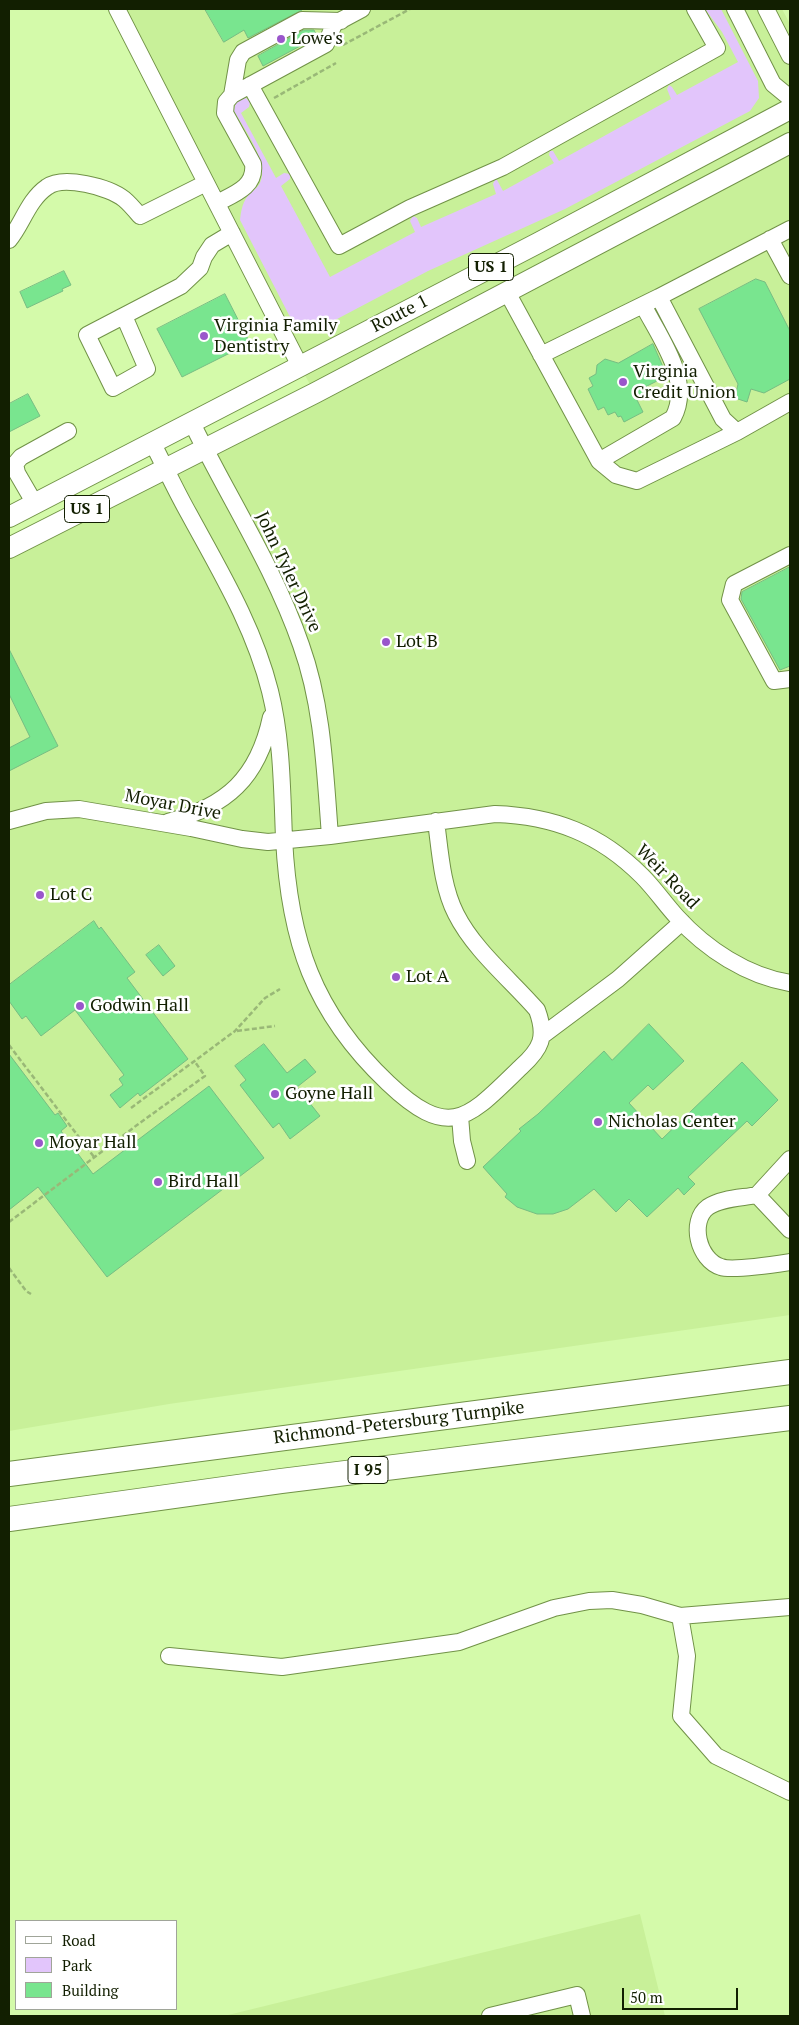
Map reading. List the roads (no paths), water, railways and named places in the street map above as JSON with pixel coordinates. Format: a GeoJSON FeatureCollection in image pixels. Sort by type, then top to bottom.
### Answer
{"type":"FeatureCollection","features":[{"type":"Feature","properties":{"kind":"highway","name":"Richmond-Petersburg Turnpike"},"geometry":{"type":"LineString","coordinates":[[9,1474],[790,1372]]}},
{"type":"Feature","properties":{"kind":"highway","name":"I 95"},"geometry":{"type":"LineString","coordinates":[[9,1519],[291,1480],[790,1418]]}},
{"type":"Feature","properties":{"kind":"main road","name":"Route 1"},"geometry":{"type":"LineString","coordinates":[[9,517],[192,424],[790,109]]}},
{"type":"Feature","properties":{"kind":"main road","name":"Route 1"},"geometry":{"type":"LineString","coordinates":[[9,548],[205,450],[790,143]]}},
{"type":"Feature","properties":{"kind":"street"},"geometry":{"type":"LineString","coordinates":[[117,9],[300,366]]}},
{"type":"Feature","properties":{"kind":"street"},"geometry":{"type":"LineString","coordinates":[[217,203],[243,188],[251,181],[254,174],[253,164],[225,113],[226,102],[232,95],[326,44],[334,24],[362,9]]}},
{"type":"Feature","properties":{"kind":"street"},"geometry":{"type":"LineString","coordinates":[[250,85],[339,246],[410,208],[503,167],[717,48],[695,9]]}},
{"type":"Feature","properties":{"kind":"street"},"geometry":{"type":"LineString","coordinates":[[735,9],[773,84],[790,98]]}},
{"type":"Feature","properties":{"kind":"street"},"geometry":{"type":"LineString","coordinates":[[766,9],[790,56]]}},
{"type":"Feature","properties":{"kind":"street"},"geometry":{"type":"LineString","coordinates":[[232,95],[238,60],[243,52],[302,20],[340,21]]}},
{"type":"Feature","properties":{"kind":"street"},"geometry":{"type":"LineString","coordinates":[[9,240],[25,212],[48,186],[61,183],[93,185],[124,199],[140,216],[206,183]]}},
{"type":"Feature","properties":{"kind":"street"},"geometry":{"type":"LineString","coordinates":[[541,355],[659,297],[790,229]]}},
{"type":"Feature","properties":{"kind":"street"},"geometry":{"type":"LineString","coordinates":[[124,316],[181,286],[200,268],[204,257],[212,245],[232,233]]}},
{"type":"Feature","properties":{"kind":"street"},"geometry":{"type":"LineString","coordinates":[[770,239],[790,276]]}},
{"type":"Feature","properties":{"kind":"street"},"geometry":{"type":"LineString","coordinates":[[507,292],[599,460],[616,475],[637,481],[737,432],[790,402]]}},
{"type":"Feature","properties":{"kind":"street"},"geometry":{"type":"LineString","coordinates":[[659,297],[723,419],[737,432]]}},
{"type":"Feature","properties":{"kind":"street"},"geometry":{"type":"LineString","coordinates":[[599,460],[673,418],[679,406],[679,386],[672,361],[643,305]]}},
{"type":"Feature","properties":{"kind":"street","name":"John Tyler Drive"},"geometry":{"type":"LineString","coordinates":[[192,424],[281,594],[302,646],[318,712],[323,748],[330,836]]}},
{"type":"Feature","properties":{"kind":"street"},"geometry":{"type":"LineString","coordinates":[[35,504],[17,474],[15,464],[21,457],[68,431]]}},
{"type":"Feature","properties":{"kind":"street"},"geometry":{"type":"LineString","coordinates":[[153,444],[230,587],[256,646],[270,691],[279,749],[288,883],[300,947],[311,975],[326,1008],[361,1056],[394,1089],[418,1108],[436,1117],[460,1116],[476,1110],[484,1104],[530,1059],[539,1047],[543,1035],[542,1022],[537,1010],[473,940],[455,913],[446,884],[436,821]]}},
{"type":"Feature","properties":{"kind":"street"},"geometry":{"type":"LineString","coordinates":[[790,555],[734,584],[730,600],[774,681],[790,679]]}},
{"type":"Feature","properties":{"kind":"street"},"geometry":{"type":"LineString","coordinates":[[165,823],[192,816],[214,805],[244,779],[265,743],[273,710]]}},
{"type":"Feature","properties":{"kind":"street","name":"Moyar Drive"},"geometry":{"type":"LineString","coordinates":[[9,821],[46,811],[79,809],[165,823],[257,842],[330,836]]}},
{"type":"Feature","properties":{"kind":"street","name":"Weir Road"},"geometry":{"type":"LineString","coordinates":[[330,836],[495,814],[522,815],[548,820],[572,828],[598,841],[620,857],[642,876],[696,936],[719,954],[763,976],[790,984]]}},
{"type":"Feature","properties":{"kind":"street"},"geometry":{"type":"LineString","coordinates":[[543,1035],[618,979],[682,922]]}},
{"type":"Feature","properties":{"kind":"street"},"geometry":{"type":"LineString","coordinates":[[460,1116],[466,1161]]}},
{"type":"Feature","properties":{"kind":"street"},"geometry":{"type":"LineString","coordinates":[[790,1159],[757,1195],[720,1202],[707,1208],[701,1218],[698,1232],[700,1246],[705,1256],[714,1264],[733,1269],[790,1262]]}},
{"type":"Feature","properties":{"kind":"street"},"geometry":{"type":"LineString","coordinates":[[757,1195],[790,1230]]}},
{"type":"Feature","properties":{"kind":"street"},"geometry":{"type":"LineString","coordinates":[[169,1656],[282,1667],[459,1642],[554,1608],[589,1600],[612,1600],[642,1605],[680,1616],[790,1606]]}},
{"type":"Feature","properties":{"kind":"street"},"geometry":{"type":"LineString","coordinates":[[680,1616],[687,1656],[681,1716],[716,1756],[790,1792]]}},
{"type":"Feature","properties":{"kind":"street"},"geometry":{"type":"LineString","coordinates":[[490,2016],[577,1995],[582,2016]]}},
{"type":"Feature","properties":{"kind":"place","name":"Lowe's"},"geometry":{"type":"Point","coordinates":[281,39]}},
{"type":"Feature","properties":{"kind":"place","name":"Virginia Family Dentistry"},"geometry":{"type":"Point","coordinates":[204,336]}},
{"type":"Feature","properties":{"kind":"place","name":"Virginia Credit Union"},"geometry":{"type":"Point","coordinates":[623,382]}},
{"type":"Feature","properties":{"kind":"place","name":"Lot B"},"geometry":{"type":"Point","coordinates":[386,642]}},
{"type":"Feature","properties":{"kind":"place","name":"Lot C"},"geometry":{"type":"Point","coordinates":[40,895]}},
{"type":"Feature","properties":{"kind":"place","name":"Lot A"},"geometry":{"type":"Point","coordinates":[396,977]}},
{"type":"Feature","properties":{"kind":"place","name":"Godwin Hall"},"geometry":{"type":"Point","coordinates":[80,1006]}},
{"type":"Feature","properties":{"kind":"place","name":"Goyne Hall"},"geometry":{"type":"Point","coordinates":[275,1094]}},
{"type":"Feature","properties":{"kind":"place","name":"Nicholas Center"},"geometry":{"type":"Point","coordinates":[598,1122]}},
{"type":"Feature","properties":{"kind":"place","name":"Moyar Hall"},"geometry":{"type":"Point","coordinates":[39,1143]}},
{"type":"Feature","properties":{"kind":"place","name":"Bird Hall"},"geometry":{"type":"Point","coordinates":[158,1182]}}]}
